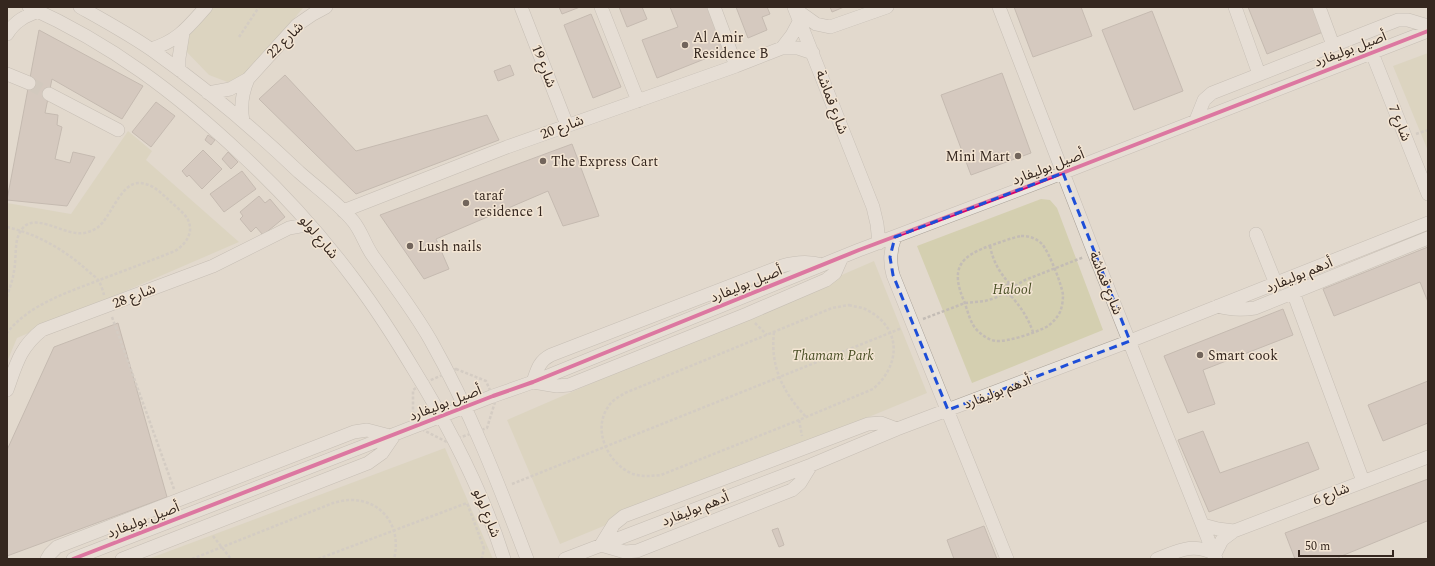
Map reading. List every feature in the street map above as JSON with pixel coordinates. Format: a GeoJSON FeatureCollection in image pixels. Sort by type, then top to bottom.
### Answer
{"type":"FeatureCollection","features":[{"type":"Feature","properties":{"kind":"street","name":"شارع لولو"},"geometry":{"type":"LineString","coordinates":[[80,7],[151,49],[208,92],[243,121],[343,211],[358,229],[372,255],[413,312],[431,341],[476,431],[527,559]]}},
{"type":"Feature","properties":{"kind":"street"},"geometry":{"type":"LineString","coordinates":[[151,49],[172,41],[183,33],[206,7]]}},
{"type":"Feature","properties":{"kind":"street","name":"شارع 22"},"geometry":{"type":"LineString","coordinates":[[208,92],[230,89],[248,79],[297,25],[326,7]]}},
{"type":"Feature","properties":{"kind":"street","name":"شارع 19"},"geometry":{"type":"LineString","coordinates":[[522,7],[567,125]]}},
{"type":"Feature","properties":{"kind":"street"},"geometry":{"type":"LineString","coordinates":[[601,7],[638,101]]}},
{"type":"Feature","properties":{"kind":"street"},"geometry":{"type":"LineString","coordinates":[[714,7],[736,66]]}},
{"type":"Feature","properties":{"kind":"street"},"geometry":{"type":"LineString","coordinates":[[782,48],[792,35],[797,12],[816,24],[830,27],[888,7]]}},
{"type":"Feature","properties":{"kind":"street","name":"شارع قماشة"},"geometry":{"type":"LineString","coordinates":[[999,7],[1094,253],[1216,557]]}},
{"type":"Feature","properties":{"kind":"street"},"geometry":{"type":"LineString","coordinates":[[1234,7],[1259,74]]}},
{"type":"Feature","properties":{"kind":"street"},"geometry":{"type":"LineString","coordinates":[[1319,7],[1333,45]]}},
{"type":"Feature","properties":{"kind":"street","name":"شارع لولو"},"geometry":{"type":"LineString","coordinates":[[34,9],[98,43],[154,79],[182,101],[261,173],[311,226],[343,265],[374,307],[441,417],[481,496],[504,559]]}},
{"type":"Feature","properties":{"kind":"street"},"geometry":{"type":"LineString","coordinates":[[7,34],[19,19],[34,9]]}},
{"type":"Feature","properties":{"kind":"street","name":"شارع قماشة"},"geometry":{"type":"LineString","coordinates":[[797,12],[873,207],[879,243]]}},
{"type":"Feature","properties":{"kind":"street"},"geometry":{"type":"LineString","coordinates":[[1196,120],[1201,105],[1212,93],[1398,20],[1408,20],[1428,26]]}},
{"type":"Feature","properties":{"kind":"street","name":"أصيل بوليفارد"},"geometry":{"type":"LineString","coordinates":[[73,559],[533,382],[842,257],[1428,31]]}},
{"type":"Feature","properties":{"kind":"street"},"geometry":{"type":"LineString","coordinates":[[179,70],[183,33]]}},
{"type":"Feature","properties":{"kind":"street","name":"شارع 20"},"geometry":{"type":"LineString","coordinates":[[343,211],[450,168],[736,66],[782,48],[798,48],[812,53]]}},
{"type":"Feature","properties":{"kind":"street","name":"شارع 7"},"geometry":{"type":"LineString","coordinates":[[1372,53],[1428,194]]}},
{"type":"Feature","properties":{"kind":"street"},"geometry":{"type":"LineString","coordinates":[[1287,63],[1320,73]]}},
{"type":"Feature","properties":{"kind":"street"},"geometry":{"type":"LineString","coordinates":[[7,74],[28,83]]}},
{"type":"Feature","properties":{"kind":"street","name":"شارع 22"},"geometry":{"type":"LineString","coordinates":[[243,121],[241,110],[242,100],[248,79]]}},
{"type":"Feature","properties":{"kind":"street"},"geometry":{"type":"LineString","coordinates":[[49,94],[118,130]]}},
{"type":"Feature","properties":{"kind":"street"},"geometry":{"type":"LineString","coordinates":[[289,228],[292,217],[292,205]]}},
{"type":"Feature","properties":{"kind":"street","name":"أدهم بوليفارد"},"geometry":{"type":"LineString","coordinates":[[565,559],[811,465],[898,429],[1130,341],[1428,223]]}},
{"type":"Feature","properties":{"kind":"street","name":"شارع 28"},"geometry":{"type":"LineString","coordinates":[[7,390],[25,347],[42,330],[213,266],[289,228],[311,226]]}},
{"type":"Feature","properties":{"kind":"street"},"geometry":{"type":"LineString","coordinates":[[1256,234],[1276,284]]}},
{"type":"Feature","properties":{"kind":"street"},"geometry":{"type":"LineString","coordinates":[[896,237],[892,246],[890,257],[890,266],[893,275],[1007,559]]}},
{"type":"Feature","properties":{"kind":"street"},"geometry":{"type":"LineString","coordinates":[[1218,306],[1228,309],[1245,310],[1255,308],[1428,238]]}},
{"type":"Feature","properties":{"kind":"street"},"geometry":{"type":"LineString","coordinates":[[1359,251],[1384,256]]}},
{"type":"Feature","properties":{"kind":"street"},"geometry":{"type":"LineString","coordinates":[[822,265],[805,262],[782,266],[546,357],[539,364],[533,382],[557,386],[569,385],[740,317],[826,280],[835,273],[842,257]]}},
{"type":"Feature","properties":{"kind":"street"},"geometry":{"type":"LineString","coordinates":[[1293,292],[1363,482]]}},
{"type":"Feature","properties":{"kind":"street"},"geometry":{"type":"LineString","coordinates":[[636,341],[645,319]]}},
{"type":"Feature","properties":{"kind":"street"},"geometry":{"type":"LineString","coordinates":[[811,465],[800,483],[792,490],[637,551],[625,552],[601,545],[614,524],[624,516],[868,424],[881,423],[898,429]]}},
{"type":"Feature","properties":{"kind":"street"},"geometry":{"type":"LineString","coordinates":[[47,559],[57,547],[358,430],[367,430],[393,435],[382,453],[368,463],[122,559]]}},
{"type":"Feature","properties":{"kind":"street","name":"شارع 6"},"geometry":{"type":"LineString","coordinates":[[1216,557],[1222,540],[1234,531],[1428,457]]}},
{"type":"Feature","properties":{"kind":"street","name":"شارع 6"},"geometry":{"type":"LineString","coordinates":[[1203,525],[1234,531]]}},
{"type":"Feature","properties":{"kind":"street"},"geometry":{"type":"LineString","coordinates":[[1157,559],[1191,548],[1199,548],[1216,557]]}},
{"type":"Feature","properties":{"kind":"path"},"geometry":{"type":"LineString","coordinates":[[239,37],[259,7]]}},
{"type":"Feature","properties":{"kind":"path"},"geometry":{"type":"LineString","coordinates":[[7,297],[14,273],[17,241],[21,230],[27,225],[34,222],[41,222],[75,234],[86,233],[97,228],[105,220],[129,186],[138,182],[148,184],[156,189],[187,218],[190,228],[188,238],[183,246],[174,251],[72,290],[45,303],[14,324],[7,333]]}},
{"type":"Feature","properties":{"kind":"path"},"geometry":{"type":"LineString","coordinates":[[7,227],[21,230],[62,251],[81,265],[98,281],[178,500]]}},
{"type":"Feature","properties":{"kind":"path"},"geometry":{"type":"LineString","coordinates":[[1021,236],[1029,236],[1042,244],[1047,251],[1054,269],[1063,294],[1061,308],[1054,320],[1047,327],[1005,342],[994,341],[985,337],[977,330],[972,322],[957,282],[958,271],[970,254],[1021,236]]}},
{"type":"Feature","properties":{"kind":"path"},"geometry":{"type":"LineString","coordinates":[[990,246],[996,267],[1002,276],[1010,284],[1015,286]]}},
{"type":"Feature","properties":{"kind":"path"},"geometry":{"type":"LineString","coordinates":[[1015,286],[1025,280],[1094,253]]}},
{"type":"Feature","properties":{"kind":"path"},"geometry":{"type":"LineString","coordinates":[[1005,293],[1004,288],[1007,284],[1010,284]]}},
{"type":"Feature","properties":{"kind":"path"},"geometry":{"type":"LineString","coordinates":[[1012,296],[1015,293],[1015,286]]}},
{"type":"Feature","properties":{"kind":"path"},"geometry":{"type":"LineString","coordinates":[[1005,293],[1012,296],[1021,306],[1028,319],[1032,332]]}},
{"type":"Feature","properties":{"kind":"path"},"geometry":{"type":"LineString","coordinates":[[514,490],[512,483],[913,323],[965,303],[986,301],[1005,293]]}},
{"type":"Feature","properties":{"kind":"path"},"geometry":{"type":"LineString","coordinates":[[849,305],[866,309],[881,319],[890,333],[894,348],[892,364],[888,374],[873,389],[799,420],[660,474],[647,476],[634,474],[622,468],[612,458],[602,436],[602,421],[608,406],[616,398],[832,308],[849,305]]}},
{"type":"Feature","properties":{"kind":"path"},"geometry":{"type":"LineString","coordinates":[[774,332],[773,355],[779,377],[790,398],[806,417]]}},
{"type":"Feature","properties":{"kind":"path"},"geometry":{"type":"LineString","coordinates":[[799,420],[804,448]]}},
{"type":"Feature","properties":{"kind":"path"},"geometry":{"type":"LineString","coordinates":[[192,559],[333,503],[348,500],[362,501],[376,507],[387,517],[394,530],[396,539],[394,559]]}},
{"type":"Feature","properties":{"kind":"path"},"geometry":{"type":"LineString","coordinates":[[318,559],[467,503],[484,548],[481,559]]}},
{"type":"Feature","properties":{"kind":"path"},"geometry":{"type":"LineString","coordinates":[[207,526],[231,559]]}},
{"type":"Feature","properties":{"kind":"path"},"geometry":{"type":"LineString","coordinates":[[484,548],[499,542]]}},
{"type":"Feature","properties":{"kind":"highlighted area"},"geometry":{"type":"Polygon","coordinates":[[[1063,173],[1130,341],[948,410],[893,275],[890,257],[895,237],[1063,173]]]}},
{"type":"Feature","properties":{"kind":"green space"},"geometry":{"type":"Polygon","coordinates":[[[213,7],[307,7],[303,8],[238,86],[209,75],[180,45],[213,7]]]}},
{"type":"Feature","properties":{"kind":"green space"},"geometry":{"type":"Polygon","coordinates":[[[1428,53],[1428,151],[1393,66],[1428,53]]]}},
{"type":"Feature","properties":{"kind":"green space"},"geometry":{"type":"Polygon","coordinates":[[[128,131],[152,151],[146,160],[239,242],[17,338],[7,362],[7,203],[71,214],[128,131]]]}},
{"type":"Feature","properties":{"kind":"green space","name":"Halool"},"geometry":{"type":"Polygon","coordinates":[[[1041,199],[1050,200],[1057,208],[1103,330],[972,383],[917,246],[1041,199]]]}},
{"type":"Feature","properties":{"kind":"green space","name":"Thamam Park"},"geometry":{"type":"Polygon","coordinates":[[[874,261],[927,393],[560,544],[507,420],[874,261]]]}},
{"type":"Feature","properties":{"kind":"green space"},"geometry":{"type":"Polygon","coordinates":[[[445,448],[493,559],[148,559],[445,448]]]}},
{"type":"Feature","properties":{"kind":"building"},"geometry":{"type":"Polygon","coordinates":[[[559,7],[580,7],[562,14],[559,7]]]}},
{"type":"Feature","properties":{"kind":"building"},"geometry":{"type":"Polygon","coordinates":[[[619,7],[642,7],[647,19],[627,27],[619,7]]]}},
{"type":"Feature","properties":{"kind":"building","name":"Al Amir Residence B"},"geometry":{"type":"Polygon","coordinates":[[[670,7],[710,7],[727,50],[657,78],[642,40],[678,27],[670,7]]]}},
{"type":"Feature","properties":{"kind":"building"},"geometry":{"type":"Polygon","coordinates":[[[736,7],[767,7],[770,14],[762,17],[767,30],[748,38],[736,7]]]}},
{"type":"Feature","properties":{"kind":"building"},"geometry":{"type":"Polygon","coordinates":[[[830,7],[844,7],[832,12],[830,7]]]}},
{"type":"Feature","properties":{"kind":"building"},"geometry":{"type":"Polygon","coordinates":[[[1014,7],[1081,7],[1092,36],[1033,57],[1014,7]]]}},
{"type":"Feature","properties":{"kind":"building"},"geometry":{"type":"Polygon","coordinates":[[[1248,7],[1313,7],[1323,32],[1267,54],[1248,7]]]}},
{"type":"Feature","properties":{"kind":"building"},"geometry":{"type":"Polygon","coordinates":[[[1152,11],[1183,91],[1134,110],[1102,30],[1152,11]]]}},
{"type":"Feature","properties":{"kind":"building"},"geometry":{"type":"Polygon","coordinates":[[[591,14],[621,87],[593,98],[564,25],[591,14]]]}},
{"type":"Feature","properties":{"kind":"building"},"geometry":{"type":"Polygon","coordinates":[[[39,30],[143,86],[122,119],[52,79],[45,113],[58,115],[57,125],[62,127],[55,159],[70,163],[73,152],[95,157],[67,206],[7,200],[39,30]]]}},
{"type":"Feature","properties":{"kind":"building"},"geometry":{"type":"Polygon","coordinates":[[[510,65],[514,75],[498,81],[494,71],[510,65]]]}},
{"type":"Feature","properties":{"kind":"building"},"geometry":{"type":"Polygon","coordinates":[[[1002,73],[1031,153],[971,175],[941,95],[1002,73]]]}},
{"type":"Feature","properties":{"kind":"building"},"geometry":{"type":"Polygon","coordinates":[[[285,75],[356,151],[487,115],[499,140],[356,194],[259,99],[285,75]]]}},
{"type":"Feature","properties":{"kind":"building"},"geometry":{"type":"Polygon","coordinates":[[[156,102],[175,116],[151,147],[132,132],[156,102]]]}},
{"type":"Feature","properties":{"kind":"building"},"geometry":{"type":"Polygon","coordinates":[[[208,135],[215,140],[211,145],[205,140],[208,135]]]}},
{"type":"Feature","properties":{"kind":"building","name":"taraf residence 1"},"geometry":{"type":"Polygon","coordinates":[[[572,144],[599,216],[563,226],[548,191],[436,239],[449,269],[424,279],[380,215],[572,144]]]}},
{"type":"Feature","properties":{"kind":"building"},"geometry":{"type":"Polygon","coordinates":[[[203,150],[222,169],[202,189],[189,175],[187,177],[182,171],[203,150]]]}},
{"type":"Feature","properties":{"kind":"building"},"geometry":{"type":"Polygon","coordinates":[[[228,152],[238,162],[231,169],[222,159],[228,152]]]}},
{"type":"Feature","properties":{"kind":"building"},"geometry":{"type":"Polygon","coordinates":[[[242,171],[256,189],[224,212],[210,194],[242,171]]]}},
{"type":"Feature","properties":{"kind":"building"},"geometry":{"type":"Polygon","coordinates":[[[259,196],[265,203],[270,199],[285,217],[263,235],[256,227],[251,232],[240,219],[243,216],[240,212],[259,196]]]}},
{"type":"Feature","properties":{"kind":"building"},"geometry":{"type":"Polygon","coordinates":[[[1428,247],[1428,302],[1420,282],[1334,316],[1323,289],[1428,247]]]}},
{"type":"Feature","properties":{"kind":"building"},"geometry":{"type":"Polygon","coordinates":[[[1283,309],[1293,335],[1203,370],[1215,404],[1188,413],[1164,356],[1283,309]]]}},
{"type":"Feature","properties":{"kind":"building"},"geometry":{"type":"Polygon","coordinates":[[[118,323],[167,497],[7,556],[7,450],[54,347],[118,323]]]}},
{"type":"Feature","properties":{"kind":"building"},"geometry":{"type":"Polygon","coordinates":[[[1428,381],[1428,423],[1383,441],[1368,405],[1428,381]]]}},
{"type":"Feature","properties":{"kind":"building"},"geometry":{"type":"Polygon","coordinates":[[[1203,431],[1220,473],[1308,442],[1319,469],[1209,512],[1178,440],[1203,431]]]}},
{"type":"Feature","properties":{"kind":"building"},"geometry":{"type":"Polygon","coordinates":[[[1428,479],[1428,524],[1427,521],[1339,557],[1339,559],[1295,559],[1285,533],[1428,479]]]}},
{"type":"Feature","properties":{"kind":"building"},"geometry":{"type":"Polygon","coordinates":[[[984,526],[997,559],[954,559],[947,540],[984,526]]]}},
{"type":"Feature","properties":{"kind":"building"},"geometry":{"type":"Polygon","coordinates":[[[778,528],[784,545],[779,547],[772,530],[778,528]]]}},
{"type":"Feature","properties":{"kind":"tunnel"},"geometry":{"type":"LineString","coordinates":[[29,83],[49,94]]}},
{"type":"Feature","properties":{"kind":"cycle path"},"geometry":{"type":"LineString","coordinates":[[73,559],[493,396],[533,382],[859,250],[1034,184],[1428,31]]}},
{"type":"Feature","properties":{"kind":"place","name":"Al Amir Residence B"},"geometry":{"type":"Point","coordinates":[685,45]}},
{"type":"Feature","properties":{"kind":"place","name":"Mini Mart"},"geometry":{"type":"Point","coordinates":[1018,156]}},
{"type":"Feature","properties":{"kind":"place","name":"The Express Cart"},"geometry":{"type":"Point","coordinates":[543,161]}},
{"type":"Feature","properties":{"kind":"place","name":"taraf residence 1"},"geometry":{"type":"Point","coordinates":[466,203]}},
{"type":"Feature","properties":{"kind":"place","name":"Lush nails"},"geometry":{"type":"Point","coordinates":[410,246]}},
{"type":"Feature","properties":{"kind":"place","name":"Smart cook"},"geometry":{"type":"Point","coordinates":[1200,355]}}]}
